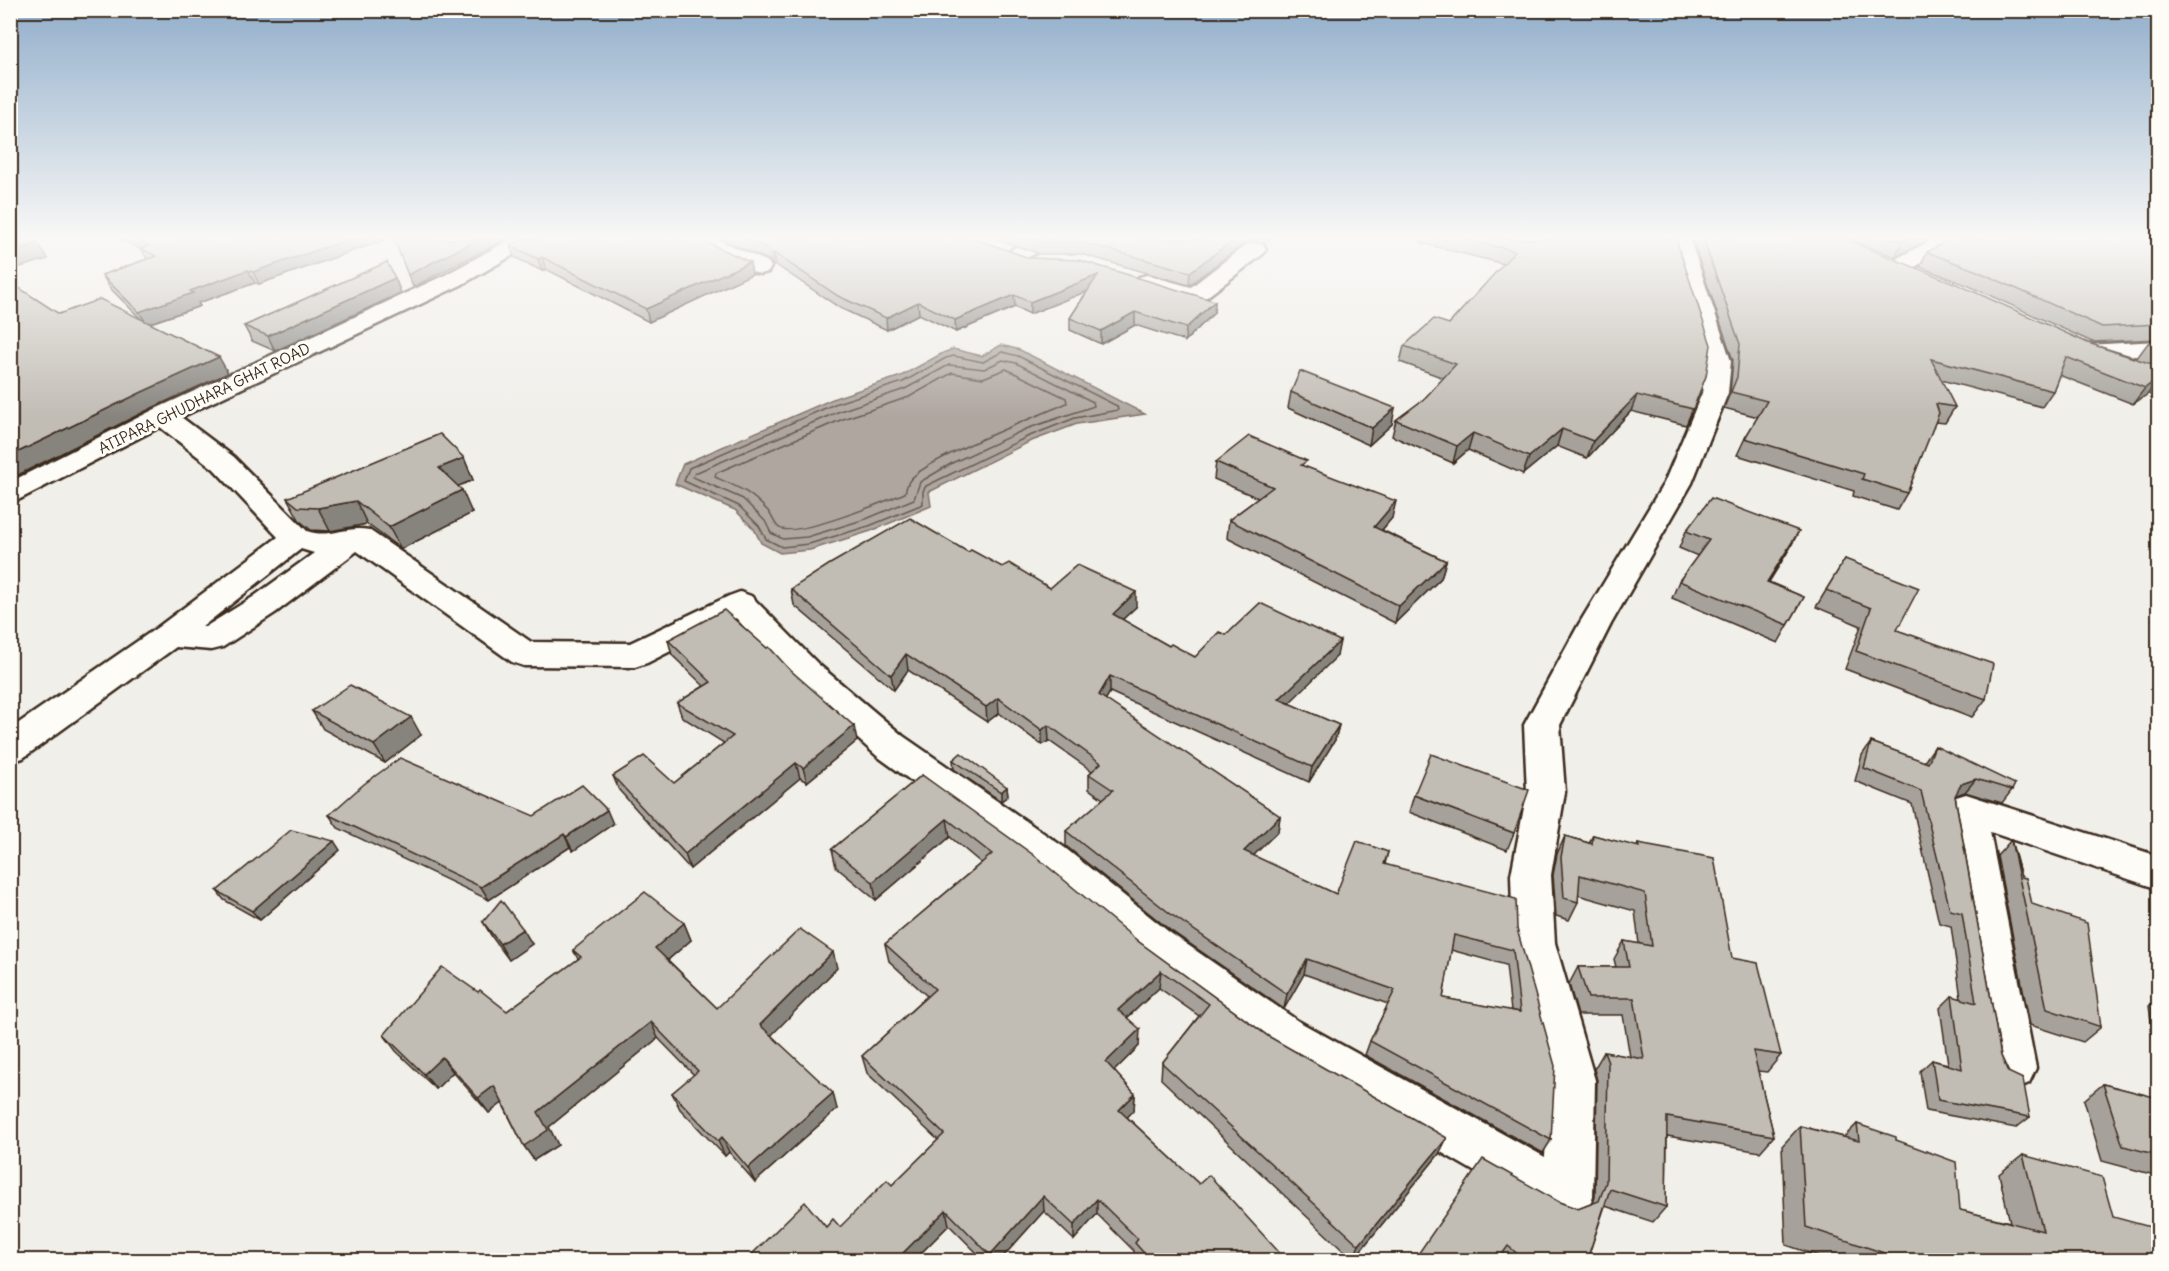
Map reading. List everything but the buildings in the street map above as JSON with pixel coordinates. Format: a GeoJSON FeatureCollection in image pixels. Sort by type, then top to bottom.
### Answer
{"type":"FeatureCollection","features":[{"type":"Feature","properties":{"kind":"street","name":"ATIPARA GHUDHARA GHAT ROAD"},"geometry":{"type":"LineString","coordinates":[[10,493],[162,416],[414,298]]}},
{"type":"Feature","properties":{"kind":"street"},"geometry":{"type":"LineString","coordinates":[[162,416],[224,463],[296,538],[319,545],[358,537],[524,654],[635,655],[740,603],[806,673],[890,746],[1051,860],[1154,945],[1282,1036],[1568,1197],[1572,1080],[1534,943],[1532,874],[1546,792],[1542,725],[1595,624],[1678,483],[1715,393],[1719,361],[1698,298]]}},
{"type":"Feature","properties":{"kind":"street"},"geometry":{"type":"LineString","coordinates":[[2086,352],[2158,348]]}},
{"type":"Feature","properties":{"kind":"street"},"geometry":{"type":"LineString","coordinates":[[170,635],[211,639],[264,605],[358,537]]}},
{"type":"Feature","properties":{"kind":"street"},"geometry":{"type":"LineString","coordinates":[[10,748],[170,635],[296,538]]}},
{"type":"Feature","properties":{"kind":"street"},"geometry":{"type":"LineString","coordinates":[[2013,1068],[1966,809],[2158,872]]}},
{"type":"Feature","properties":{"kind":"water"},"geometry":{"type":"Polygon","coordinates":[[[1001,345],[1020,350],[1145,414],[1077,424],[1029,442],[929,492],[931,506],[871,531],[810,550],[780,553],[761,543],[754,529],[735,510],[675,484],[683,464],[835,398],[901,376],[953,349],[982,356],[1001,345]]]}}]}
